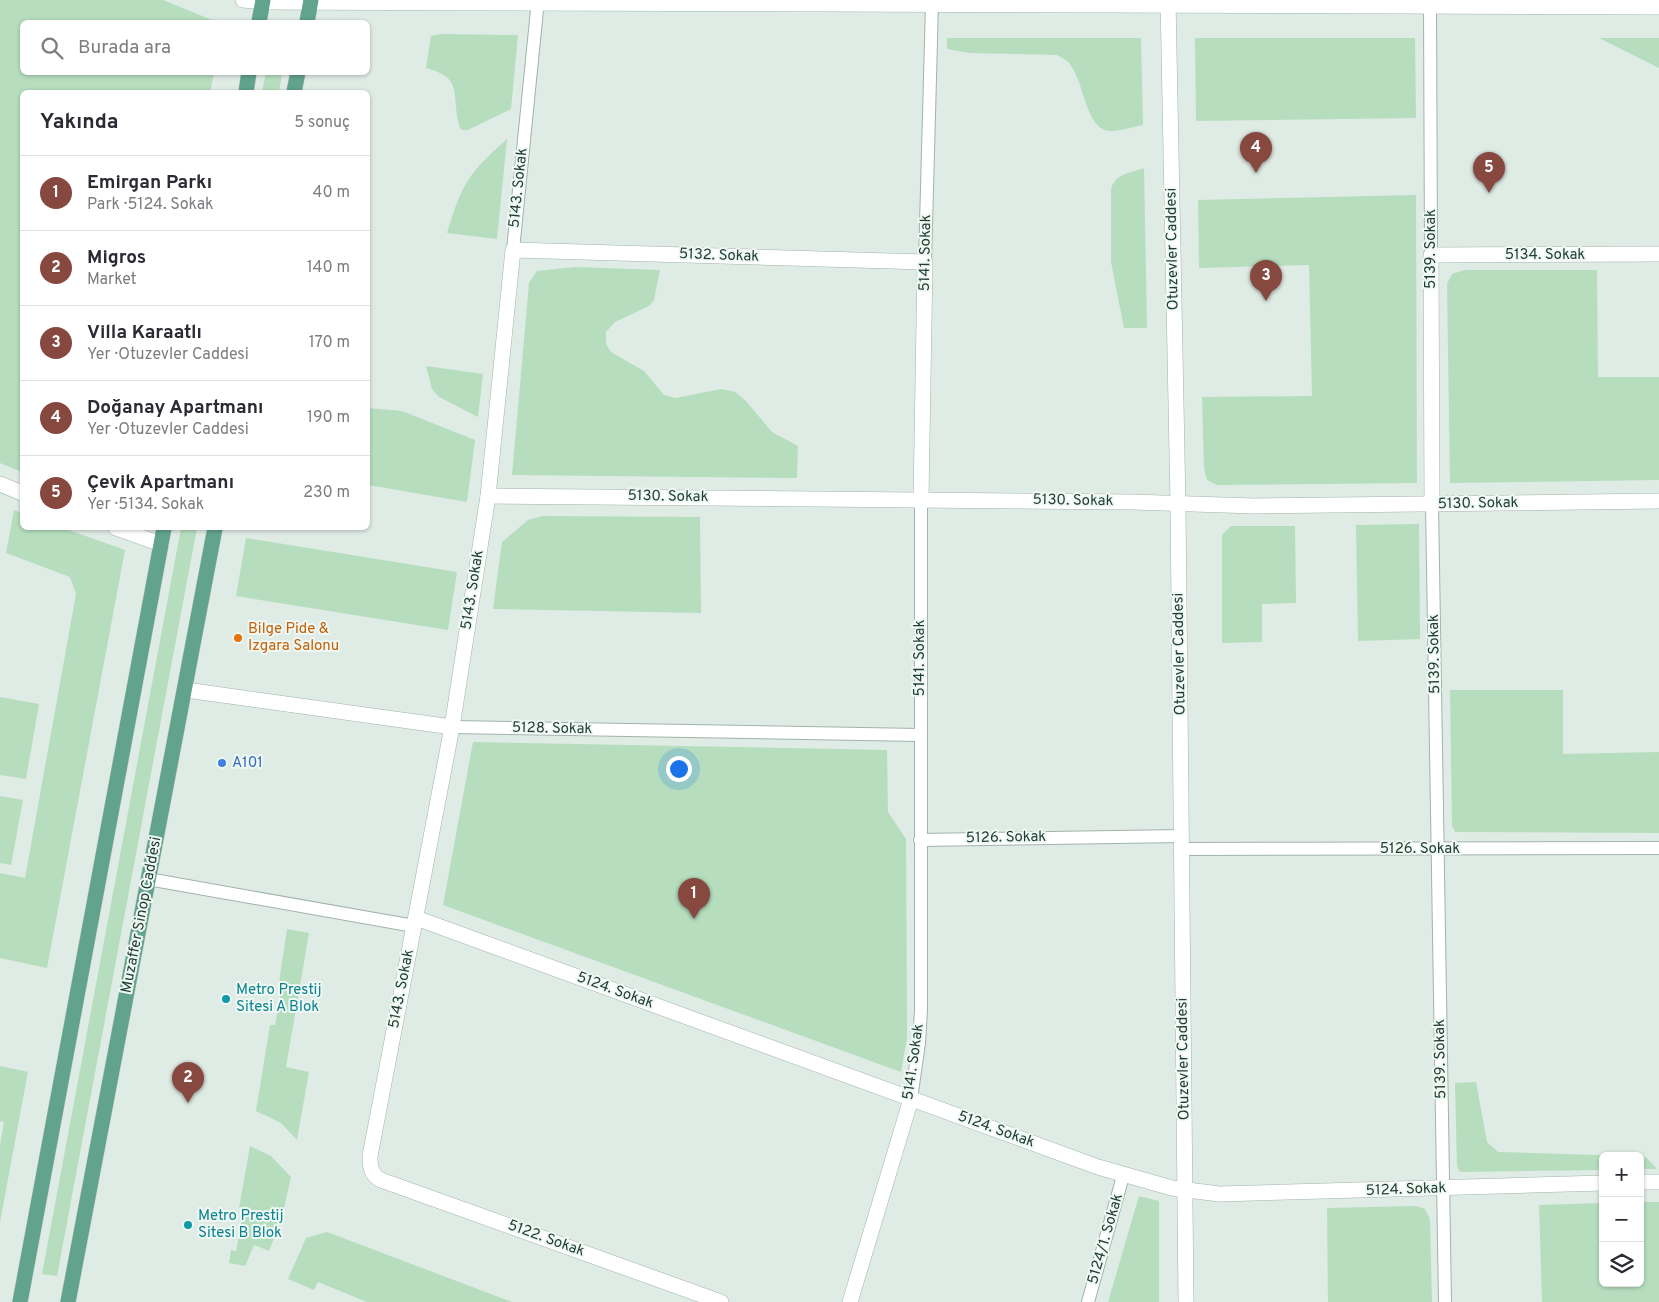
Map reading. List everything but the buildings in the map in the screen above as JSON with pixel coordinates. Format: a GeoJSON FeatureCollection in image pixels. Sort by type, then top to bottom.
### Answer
{"type":"FeatureCollection","features":[{"type":"Feature","properties":{"kind":"main road"},"geometry":{"type":"LineString","coordinates":[[259,20],[263,1]]}},
{"type":"Feature","properties":{"kind":"main road"},"geometry":{"type":"LineString","coordinates":[[308,20],[311,1]]}},
{"type":"Feature","properties":{"kind":"main road"},"geometry":{"type":"LineString","coordinates":[[246,90],[249,75]]}},
{"type":"Feature","properties":{"kind":"main road"},"geometry":{"type":"LineString","coordinates":[[294,90],[297,75]]}},
{"type":"Feature","properties":{"kind":"main road"},"geometry":{"type":"LineString","coordinates":[[20,1302],[164,530]]}},
{"type":"Feature","properties":{"kind":"main road","name":"Muzaffer Sinop Caddesi"},"geometry":{"type":"LineString","coordinates":[[68,1302],[186,690],[215,530]]}},
{"type":"Feature","properties":{"kind":"street"},"geometry":{"type":"LineString","coordinates":[[243,0],[932,4],[1168,3],[1659,7]]}},
{"type":"Feature","properties":{"kind":"street","name":"Otuzevler Caddesi"},"geometry":{"type":"LineString","coordinates":[[1168,3],[1178,504],[1186,1302]]}},
{"type":"Feature","properties":{"kind":"street","name":"5132. Sokak"},"geometry":{"type":"LineString","coordinates":[[513,250],[926,262]]}},
{"type":"Feature","properties":{"kind":"street","name":"5143. Sokak"},"geometry":{"type":"LineString","coordinates":[[373,1174],[370,1156],[452,727],[488,496],[513,250]]}},
{"type":"Feature","properties":{"kind":"street","name":"5134. Sokak"},"geometry":{"type":"LineString","coordinates":[[1431,255],[1659,254]]}},
{"type":"Feature","properties":{"kind":"street","name":"5139. Sokak"},"geometry":{"type":"LineString","coordinates":[[1431,255],[1432,504]]}},
{"type":"Feature","properties":{"kind":"street","name":"5141. Sokak"},"geometry":{"type":"LineString","coordinates":[[921,500],[926,262]]}},
{"type":"Feature","properties":{"kind":"street"},"geometry":{"type":"LineString","coordinates":[[0,484],[20,492]]}},
{"type":"Feature","properties":{"kind":"street","name":"5130. Sokak"},"geometry":{"type":"LineString","coordinates":[[488,496],[1178,504],[1432,504],[1659,501]]}},
{"type":"Feature","properties":{"kind":"street"},"geometry":{"type":"LineString","coordinates":[[122,530],[161,544]]}},
{"type":"Feature","properties":{"kind":"street","name":"5128. Sokak"},"geometry":{"type":"LineString","coordinates":[[186,690],[452,727]]}},
{"type":"Feature","properties":{"kind":"street","name":"5124. Sokak"},"geometry":{"type":"LineString","coordinates":[[415,922],[1124,1176],[1185,1190],[1235,1195],[1599,1183]]}},
{"type":"Feature","properties":{"kind":"street","name":"5141. Sokak"},"geometry":{"type":"LineString","coordinates":[[850,1302],[911,1099]]}},
{"type":"Feature","properties":{"kind":"street","name":"5122. Sokak"},"geometry":{"type":"LineString","coordinates":[[373,1174],[390,1184],[721,1302]]}},
{"type":"Feature","properties":{"kind":"street"},"geometry":{"type":"LineString","coordinates":[[1644,1182],[1659,1182]]}},
{"type":"Feature","properties":{"kind":"lane","name":"5143. Sokak"},"geometry":{"type":"LineString","coordinates":[[513,250],[538,2]]}},
{"type":"Feature","properties":{"kind":"lane","name":"5141. Sokak"},"geometry":{"type":"LineString","coordinates":[[926,262],[932,4]]}},
{"type":"Feature","properties":{"kind":"lane","name":"5139. Sokak"},"geometry":{"type":"LineString","coordinates":[[1430,6],[1431,255]]}},
{"type":"Feature","properties":{"kind":"lane","name":"5141. Sokak"},"geometry":{"type":"LineString","coordinates":[[911,1099],[918,1053],[921,1010],[921,500]]}},
{"type":"Feature","properties":{"kind":"lane","name":"5139. Sokak"},"geometry":{"type":"LineString","coordinates":[[1432,504],[1445,1302]]}},
{"type":"Feature","properties":{"kind":"lane","name":"5128. Sokak"},"geometry":{"type":"LineString","coordinates":[[452,727],[920,735]]}},
{"type":"Feature","properties":{"kind":"lane","name":"5126. Sokak"},"geometry":{"type":"LineString","coordinates":[[920,840],[1438,848],[1659,848]]}},
{"type":"Feature","properties":{"kind":"lane"},"geometry":{"type":"LineString","coordinates":[[148,880],[415,922]]}},
{"type":"Feature","properties":{"kind":"lane","name":"5124/1. Sokak"},"geometry":{"type":"LineString","coordinates":[[1088,1302],[1124,1176]]}},
{"type":"Feature","properties":{"kind":"green space"},"geometry":{"type":"Polygon","coordinates":[[[0,0],[163,0],[212,20],[20,20],[20,75],[214,75],[210,90],[20,90],[20,471],[0,463],[0,0]]]}},
{"type":"Feature","properties":{"kind":"green space"},"geometry":{"type":"Polygon","coordinates":[[[441,34],[518,35],[511,109],[468,130],[461,130],[452,84],[439,72],[426,68],[431,36],[441,34]]]}},
{"type":"Feature","properties":{"kind":"green space"},"geometry":{"type":"Polygon","coordinates":[[[947,38],[1141,38],[1143,125],[1115,131],[1102,129],[1090,113],[1073,69],[1067,61],[1057,55],[970,53],[947,49],[947,38]]]}},
{"type":"Feature","properties":{"kind":"green space"},"geometry":{"type":"Polygon","coordinates":[[[1195,38],[1415,38],[1416,118],[1196,121],[1195,38]]]}},
{"type":"Feature","properties":{"kind":"green space"},"geometry":{"type":"Polygon","coordinates":[[[1599,38],[1659,38],[1659,68],[1599,38]]]}},
{"type":"Feature","properties":{"kind":"green space"},"geometry":{"type":"Polygon","coordinates":[[[266,75],[282,75],[279,90],[262,90],[266,75]]]}},
{"type":"Feature","properties":{"kind":"green space"},"geometry":{"type":"Polygon","coordinates":[[[507,139],[497,239],[447,233],[457,202],[468,180],[483,161],[507,139]]]}},
{"type":"Feature","properties":{"kind":"green space"},"geometry":{"type":"Polygon","coordinates":[[[1144,168],[1147,328],[1124,328],[1111,262],[1111,189],[1120,177],[1144,168]]]}},
{"type":"Feature","properties":{"kind":"green space"},"geometry":{"type":"Polygon","coordinates":[[[1416,195],[1417,483],[1217,485],[1207,480],[1204,468],[1202,397],[1312,396],[1309,265],[1199,268],[1198,200],[1416,195]]]}},
{"type":"Feature","properties":{"kind":"green space"},"geometry":{"type":"Polygon","coordinates":[[[575,267],[660,270],[654,300],[649,306],[615,322],[606,332],[606,344],[611,352],[644,371],[664,395],[675,398],[722,389],[735,392],[746,401],[772,432],[798,446],[797,478],[512,475],[529,283],[537,271],[575,267]]]}},
{"type":"Feature","properties":{"kind":"green space"},"geometry":{"type":"Polygon","coordinates":[[[1465,270],[1597,270],[1598,377],[1659,377],[1659,480],[1450,483],[1447,284],[1452,274],[1465,270]]]}},
{"type":"Feature","properties":{"kind":"green space"},"geometry":{"type":"Polygon","coordinates":[[[426,366],[483,374],[478,417],[439,397],[432,389],[426,366]]]}},
{"type":"Feature","properties":{"kind":"green space"},"geometry":{"type":"Polygon","coordinates":[[[370,408],[402,411],[475,440],[467,502],[370,485],[370,408]]]}},
{"type":"Feature","properties":{"kind":"green space"},"geometry":{"type":"Polygon","coordinates":[[[14,510],[20,512],[20,530],[69,530],[125,550],[47,968],[0,958],[0,873],[25,878],[76,594],[70,577],[6,553],[14,510]]]}},
{"type":"Feature","properties":{"kind":"green space"},"geometry":{"type":"Polygon","coordinates":[[[542,516],[700,517],[701,613],[493,609],[502,542],[528,520],[542,516]]]}},
{"type":"Feature","properties":{"kind":"green space"},"geometry":{"type":"Polygon","coordinates":[[[1419,524],[1420,639],[1358,641],[1356,525],[1419,524]]]}},
{"type":"Feature","properties":{"kind":"green space"},"geometry":{"type":"Polygon","coordinates":[[[1231,526],[1295,526],[1296,603],[1262,604],[1262,642],[1222,643],[1222,535],[1231,526]]]}},
{"type":"Feature","properties":{"kind":"green space"},"geometry":{"type":"Polygon","coordinates":[[[181,530],[197,530],[57,1276],[42,1274],[181,530]]]}},
{"type":"Feature","properties":{"kind":"green space"},"geometry":{"type":"Polygon","coordinates":[[[246,538],[457,572],[448,630],[236,596],[246,538]]]}},
{"type":"Feature","properties":{"kind":"green space"},"geometry":{"type":"Polygon","coordinates":[[[1450,690],[1563,690],[1563,754],[1659,752],[1659,833],[1455,832],[1452,826],[1450,690]]]}},
{"type":"Feature","properties":{"kind":"green space"},"geometry":{"type":"Polygon","coordinates":[[[0,697],[39,704],[26,779],[0,775],[0,697]]]}},
{"type":"Feature","properties":{"kind":"green space"},"geometry":{"type":"Polygon","coordinates":[[[473,742],[887,750],[888,812],[906,839],[907,1038],[901,1072],[443,905],[473,742]]]}},
{"type":"Feature","properties":{"kind":"green space"},"geometry":{"type":"Polygon","coordinates":[[[0,796],[23,800],[11,865],[0,863],[0,796]]]}},
{"type":"Feature","properties":{"kind":"green space"},"geometry":{"type":"Polygon","coordinates":[[[287,929],[309,933],[286,1067],[309,1072],[297,1140],[281,1123],[256,1111],[270,1025],[275,1025],[283,983],[279,982],[287,929]]]}},
{"type":"Feature","properties":{"kind":"green space"},"geometry":{"type":"Polygon","coordinates":[[[0,1066],[28,1072],[0,1222],[0,1145],[4,1122],[0,1121],[0,1066]]]}},
{"type":"Feature","properties":{"kind":"green space"},"geometry":{"type":"Polygon","coordinates":[[[1476,1082],[1487,1142],[1498,1152],[1599,1155],[1599,1170],[1460,1172],[1457,1166],[1455,1083],[1476,1082]]]}},
{"type":"Feature","properties":{"kind":"green space"},"geometry":{"type":"Polygon","coordinates":[[[250,1146],[271,1156],[291,1177],[282,1217],[269,1251],[254,1245],[245,1266],[229,1263],[231,1250],[236,1251],[244,1210],[239,1208],[250,1146]]]}},
{"type":"Feature","properties":{"kind":"green space"},"geometry":{"type":"Polygon","coordinates":[[[1644,1157],[1647,1158],[1657,1169],[1644,1169],[1644,1157]]]}},
{"type":"Feature","properties":{"kind":"green space"},"geometry":{"type":"Polygon","coordinates":[[[1139,1196],[1159,1201],[1159,1302],[1108,1302],[1139,1196]]]}},
{"type":"Feature","properties":{"kind":"green space"},"geometry":{"type":"Polygon","coordinates":[[[1644,1202],[1659,1202],[1659,1302],[1542,1302],[1539,1205],[1599,1203],[1599,1287],[1644,1287],[1644,1202]]]}},
{"type":"Feature","properties":{"kind":"green space"},"geometry":{"type":"Polygon","coordinates":[[[1416,1206],[1425,1209],[1430,1219],[1432,1302],[1328,1302],[1327,1208],[1416,1206]]]}},
{"type":"Feature","properties":{"kind":"green space"},"geometry":{"type":"Polygon","coordinates":[[[327,1232],[512,1302],[367,1302],[318,1282],[314,1290],[288,1279],[306,1238],[327,1232]]]}},
{"type":"Feature","properties":{"kind":"place","name":"Doğanay Apartmanı"},"geometry":{"type":"Point","coordinates":[1256,173]}},
{"type":"Feature","properties":{"kind":"place","name":"Çevik Apartmanı"},"geometry":{"type":"Point","coordinates":[1489,193]}},
{"type":"Feature","properties":{"kind":"place","name":"Villa Karaatlı"},"geometry":{"type":"Point","coordinates":[1266,301]}},
{"type":"Feature","properties":{"kind":"place","name":"Bilge Pide & Izgara Salonu"},"geometry":{"type":"Point","coordinates":[238,638]}},
{"type":"Feature","properties":{"kind":"place","name":"A101"},"geometry":{"type":"Point","coordinates":[222,763]}},
{"type":"Feature","properties":{"kind":"place","name":"Emirgan Parkı"},"geometry":{"type":"Point","coordinates":[694,919]}},
{"type":"Feature","properties":{"kind":"place","name":"Metro Prestij Sitesi A Blok"},"geometry":{"type":"Point","coordinates":[226,999]}},
{"type":"Feature","properties":{"kind":"place","name":"Migros"},"geometry":{"type":"Point","coordinates":[188,1103]}},
{"type":"Feature","properties":{"kind":"place","name":"Metro Prestij Sitesi B Blok"},"geometry":{"type":"Point","coordinates":[188,1225]}}]}
